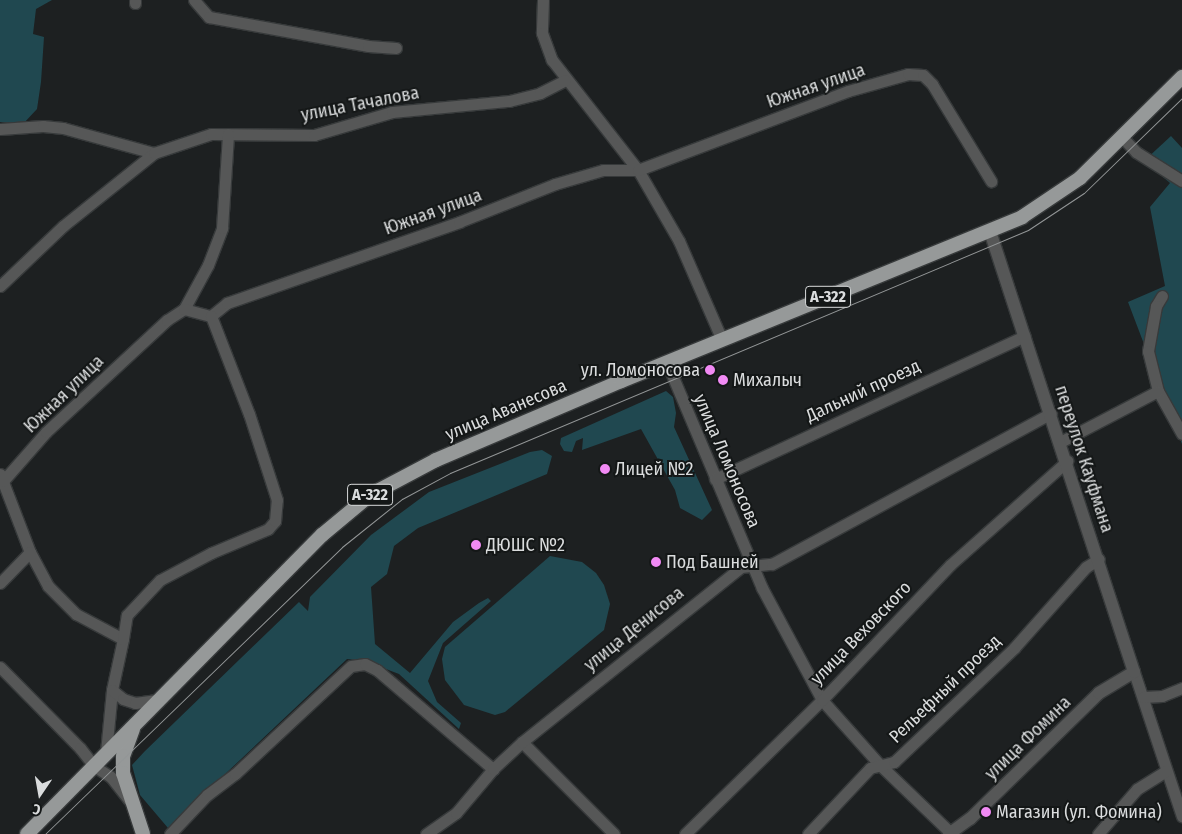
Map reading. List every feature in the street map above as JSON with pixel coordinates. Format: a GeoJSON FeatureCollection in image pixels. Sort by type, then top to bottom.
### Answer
{"type":"FeatureCollection","features":[{"type":"Feature","properties":{"kind":"highway","name":"А-322"},"geometry":{"type":"LineString","coordinates":[[990,232],[1052,199],[1080,178],[1182,77]]}},
{"type":"Feature","properties":{"kind":"highway","name":"улица Аванесова"},"geometry":{"type":"LineString","coordinates":[[27,834],[136,721],[322,535],[370,495],[436,460],[667,362],[990,232]]}},
{"type":"Feature","properties":{"kind":"highway","name":"улица Аванесова"},"geometry":{"type":"LineString","coordinates":[[136,721],[128,738],[123,766],[125,783],[136,809],[143,834]]}},
{"type":"Feature","properties":{"kind":"street"},"geometry":{"type":"LineString","coordinates":[[194,0],[209,17],[368,46],[396,48]]}},
{"type":"Feature","properties":{"kind":"street"},"geometry":{"type":"LineString","coordinates":[[543,0],[542,33],[552,60],[565,80],[638,170],[679,241],[722,340]]}},
{"type":"Feature","properties":{"kind":"street","name":"Южная улица"},"geometry":{"type":"LineString","coordinates":[[211,316],[227,302],[459,222],[555,184],[603,170],[638,170],[848,91],[908,74],[923,75],[932,84],[991,181]]}},
{"type":"Feature","properties":{"kind":"street","name":"улица Тачалова"},"geometry":{"type":"LineString","coordinates":[[0,286],[63,226],[154,153],[211,134],[314,135],[392,112],[509,101],[540,93],[565,80]]}},
{"type":"Feature","properties":{"kind":"street"},"geometry":{"type":"LineString","coordinates":[[0,129],[43,126],[63,128],[154,153]]}},
{"type":"Feature","properties":{"kind":"street"},"geometry":{"type":"LineString","coordinates":[[106,752],[112,690],[128,615],[160,580],[211,553],[273,526],[277,500],[249,414],[211,316],[184,309],[208,265],[222,228],[228,134]]}},
{"type":"Feature","properties":{"kind":"street"},"geometry":{"type":"LineString","coordinates":[[1122,137],[1136,152],[1182,181]]}},
{"type":"Feature","properties":{"kind":"street","name":"переулок Кауфмана"},"geometry":{"type":"LineString","coordinates":[[990,232],[1026,336],[1182,816]]}},
{"type":"Feature","properties":{"kind":"street"},"geometry":{"type":"LineString","coordinates":[[1162,296],[1156,306],[1148,351],[1158,391],[1182,434]]}},
{"type":"Feature","properties":{"kind":"street","name":"Южная улица"},"geometry":{"type":"LineString","coordinates":[[2,478],[46,432],[167,320],[184,309]]}},
{"type":"Feature","properties":{"kind":"street","name":"Дальний проезд"},"geometry":{"type":"LineString","coordinates":[[715,480],[1026,336]]}},
{"type":"Feature","properties":{"kind":"street","name":"улица Ломоносова"},"geometry":{"type":"LineString","coordinates":[[667,362],[752,567],[822,700],[879,764],[951,834]]}},
{"type":"Feature","properties":{"kind":"street"},"geometry":{"type":"LineString","coordinates":[[1060,442],[1158,391]]}},
{"type":"Feature","properties":{"kind":"street","name":"улица Денисова"},"geometry":{"type":"LineString","coordinates":[[426,834],[456,813],[493,768],[522,742],[741,567],[772,564],[1050,413]]}},
{"type":"Feature","properties":{"kind":"street","name":"улица Веховского"},"geometry":{"type":"LineString","coordinates":[[685,834],[822,700],[950,565],[1067,461]]}},
{"type":"Feature","properties":{"kind":"street"},"geometry":{"type":"LineString","coordinates":[[2,478],[30,552],[48,586],[76,614],[123,639]]}},
{"type":"Feature","properties":{"kind":"street"},"geometry":{"type":"LineString","coordinates":[[0,583],[30,552]]}},
{"type":"Feature","properties":{"kind":"street","name":"Рельефный проезд"},"geometry":{"type":"LineString","coordinates":[[808,834],[859,777],[879,764],[894,762],[1014,648],[1086,567],[1099,559]]}},
{"type":"Feature","properties":{"kind":"street"},"geometry":{"type":"LineString","coordinates":[[170,834],[207,795],[235,774],[351,666],[365,664],[377,670],[493,768]]}},
{"type":"Feature","properties":{"kind":"street"},"geometry":{"type":"LineString","coordinates":[[0,667],[80,748],[94,766],[111,777],[136,809]]}},
{"type":"Feature","properties":{"kind":"street","name":"улица Фомина"},"geometry":{"type":"LineString","coordinates":[[951,834],[1099,693],[1134,672]]}},
{"type":"Feature","properties":{"kind":"street"},"geometry":{"type":"LineString","coordinates":[[1143,697],[1162,696],[1182,688]]}},
{"type":"Feature","properties":{"kind":"street"},"geometry":{"type":"LineString","coordinates":[[112,690],[123,699],[135,703],[157,700]]}},
{"type":"Feature","properties":{"kind":"street"},"geometry":{"type":"LineString","coordinates":[[522,742],[614,834]]}},
{"type":"Feature","properties":{"kind":"street"},"geometry":{"type":"LineString","coordinates":[[1098,834],[1137,789],[1166,771]]}},
{"type":"Feature","properties":{"kind":"shaded area"},"geometry":{"type":"Polygon","coordinates":[[[0,0],[52,0],[36,9],[33,34],[44,37],[41,82],[37,109],[23,124],[0,122],[0,0]]]}},
{"type":"Feature","properties":{"kind":"shaded area"},"geometry":{"type":"Polygon","coordinates":[[[1171,136],[1182,148],[1182,444],[1128,302],[1165,286],[1150,207],[1170,183],[1144,161],[1171,136]]]}},
{"type":"Feature","properties":{"kind":"shaded area"},"geometry":{"type":"Polygon","coordinates":[[[666,391],[673,397],[676,413],[674,427],[712,510],[702,520],[680,508],[675,490],[641,429],[582,450],[583,438],[576,441],[572,452],[564,451],[560,444],[561,438],[666,391]]]}},
{"type":"Feature","properties":{"kind":"shaded area"},"geometry":{"type":"Polygon","coordinates":[[[542,450],[552,456],[547,474],[418,528],[394,546],[387,574],[371,587],[375,644],[410,673],[453,622],[488,598],[491,601],[443,643],[428,681],[437,702],[461,723],[459,729],[399,674],[365,661],[347,659],[168,828],[140,795],[132,765],[145,751],[299,602],[308,611],[310,597],[371,535],[429,492],[530,452],[542,450]]]}},
{"type":"Feature","properties":{"kind":"shaded area"},"geometry":{"type":"Polygon","coordinates":[[[550,556],[582,562],[596,573],[604,585],[610,604],[604,630],[505,712],[495,715],[464,705],[445,680],[442,659],[445,647],[550,556]]]}},
{"type":"Feature","properties":{"kind":"tram line"},"geometry":{"type":"LineString","coordinates":[[45,834],[342,547],[402,499],[450,473],[1028,230],[1084,193],[1182,98]]}},
{"type":"Feature","properties":{"kind":"place","name":"ул. Ломоносова"},"geometry":{"type":"Point","coordinates":[710,370]}},
{"type":"Feature","properties":{"kind":"place","name":"Михалыч"},"geometry":{"type":"Point","coordinates":[723,380]}},
{"type":"Feature","properties":{"kind":"place","name":"Лицей №2"},"geometry":{"type":"Point","coordinates":[605,469]}},
{"type":"Feature","properties":{"kind":"place","name":"ДЮШС №2"},"geometry":{"type":"Point","coordinates":[476,545]}},
{"type":"Feature","properties":{"kind":"place","name":"Под Башней"},"geometry":{"type":"Point","coordinates":[656,562]}},
{"type":"Feature","properties":{"kind":"place","name":"Магазин (ул. Фомина)"},"geometry":{"type":"Point","coordinates":[986,812]}}]}
